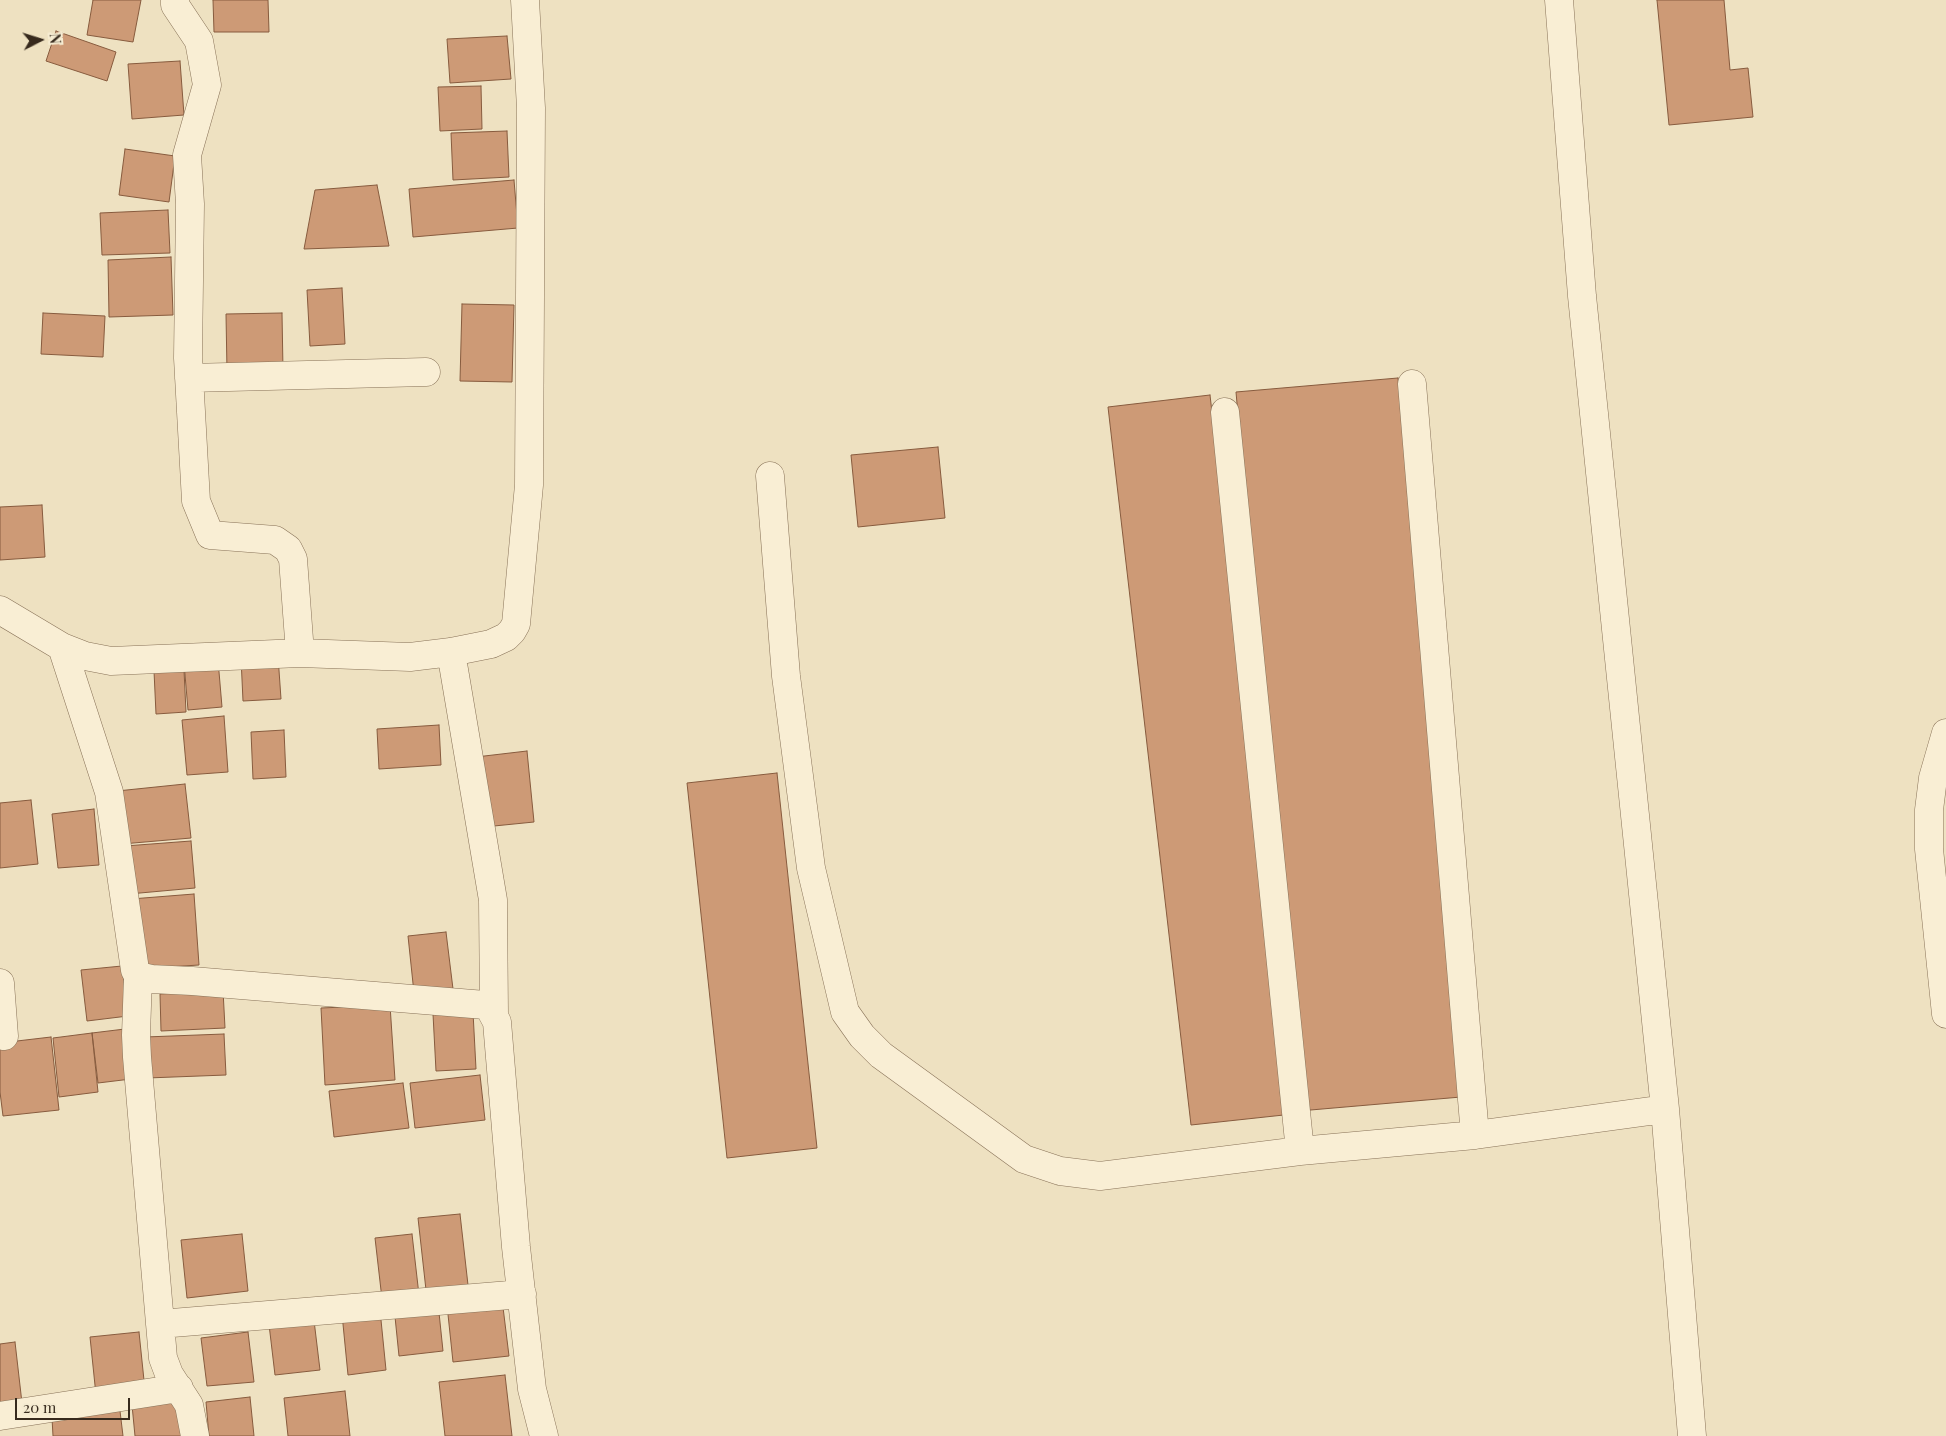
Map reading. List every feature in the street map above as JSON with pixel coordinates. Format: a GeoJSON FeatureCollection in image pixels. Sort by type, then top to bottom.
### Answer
{"type":"FeatureCollection","features":[{"type":"Feature","properties":{"kind":"street"},"geometry":{"type":"LineString","coordinates":[[175,0],[176,5],[199,41],[207,85],[187,155],[190,204],[190,378],[196,501],[210,535],[275,540],[288,549],[293,559],[300,652]]}},
{"type":"Feature","properties":{"kind":"street"},"geometry":{"type":"LineString","coordinates":[[0,610],[62,647],[85,656],[111,661],[300,652],[410,657],[451,652],[491,644],[506,638],[516,624],[529,485],[531,108],[525,0]]}},
{"type":"Feature","properties":{"kind":"street"},"geometry":{"type":"LineString","coordinates":[[1560,0],[1582,296],[1665,1109],[1692,1436]]}},
{"type":"Feature","properties":{"kind":"street"},"geometry":{"type":"LineString","coordinates":[[190,378],[426,372]]}},
{"type":"Feature","properties":{"kind":"street"},"geometry":{"type":"LineString","coordinates":[[1412,384],[1475,1135]]}},
{"type":"Feature","properties":{"kind":"street"},"geometry":{"type":"LineString","coordinates":[[1225,412],[1300,1151]]}},
{"type":"Feature","properties":{"kind":"street"},"geometry":{"type":"LineString","coordinates":[[770,476],[786,676],[811,868],[845,1012],[862,1036],[881,1055],[1024,1159],[1060,1170],[1100,1176],[1300,1151],[1475,1135],[1665,1109]]}},
{"type":"Feature","properties":{"kind":"street"},"geometry":{"type":"LineString","coordinates":[[62,647],[109,792],[134,970],[138,976],[137,1057],[165,1367],[189,1404],[195,1436]]}},
{"type":"Feature","properties":{"kind":"street"},"geometry":{"type":"LineString","coordinates":[[451,652],[493,900],[494,1015]]}},
{"type":"Feature","properties":{"kind":"street"},"geometry":{"type":"LineString","coordinates":[[1946,734],[1933,778],[1929,810],[1929,849],[1942,936],[1946,1014]]}},
{"type":"Feature","properties":{"kind":"street"},"geometry":{"type":"LineString","coordinates":[[138,976],[151,979],[486,1005],[497,1022],[532,1389],[544,1436]]}},
{"type":"Feature","properties":{"kind":"street"},"geometry":{"type":"LineString","coordinates":[[0,983],[4,1036]]}},
{"type":"Feature","properties":{"kind":"street"},"geometry":{"type":"LineString","coordinates":[[160,1324],[522,1294]]}},
{"type":"Feature","properties":{"kind":"street"},"geometry":{"type":"LineString","coordinates":[[0,1416],[179,1388]]}},
{"type":"Feature","properties":{"kind":"building"},"geometry":{"type":"Polygon","coordinates":[[[93,0],[141,0],[133,42],[87,35],[93,0]]]}},
{"type":"Feature","properties":{"kind":"building"},"geometry":{"type":"Polygon","coordinates":[[[213,0],[268,0],[269,32],[214,32],[213,0]]]}},
{"type":"Feature","properties":{"kind":"building"},"geometry":{"type":"Polygon","coordinates":[[[1657,0],[1724,0],[1730,70],[1748,68],[1753,117],[1669,125],[1657,0]]]}},
{"type":"Feature","properties":{"kind":"building"},"geometry":{"type":"Polygon","coordinates":[[[56,31],[116,52],[107,81],[46,61],[56,31]]]}},
{"type":"Feature","properties":{"kind":"building"},"geometry":{"type":"Polygon","coordinates":[[[507,36],[511,79],[450,83],[447,39],[507,36]]]}},
{"type":"Feature","properties":{"kind":"building"},"geometry":{"type":"Polygon","coordinates":[[[180,61],[184,115],[132,119],[128,64],[180,61]]]}},
{"type":"Feature","properties":{"kind":"building"},"geometry":{"type":"Polygon","coordinates":[[[481,86],[482,129],[440,131],[438,87],[481,86]]]}},
{"type":"Feature","properties":{"kind":"building"},"geometry":{"type":"Polygon","coordinates":[[[507,131],[509,177],[453,180],[451,133],[507,131]]]}},
{"type":"Feature","properties":{"kind":"building"},"geometry":{"type":"Polygon","coordinates":[[[125,149],[175,156],[169,202],[119,195],[125,149]]]}},
{"type":"Feature","properties":{"kind":"building"},"geometry":{"type":"Polygon","coordinates":[[[514,180],[518,228],[413,237],[409,189],[514,180]]]}},
{"type":"Feature","properties":{"kind":"building"},"geometry":{"type":"Polygon","coordinates":[[[377,185],[389,246],[304,249],[315,190],[377,185]]]}},
{"type":"Feature","properties":{"kind":"building"},"geometry":{"type":"Polygon","coordinates":[[[168,210],[170,253],[102,255],[100,213],[168,210]]]}},
{"type":"Feature","properties":{"kind":"building"},"geometry":{"type":"Polygon","coordinates":[[[171,257],[173,315],[109,317],[108,260],[171,257]]]}},
{"type":"Feature","properties":{"kind":"building"},"geometry":{"type":"Polygon","coordinates":[[[342,288],[345,344],[310,346],[307,290],[342,288]]]}},
{"type":"Feature","properties":{"kind":"building"},"geometry":{"type":"Polygon","coordinates":[[[462,304],[514,305],[512,382],[460,381],[462,304]]]}},
{"type":"Feature","properties":{"kind":"building"},"geometry":{"type":"Polygon","coordinates":[[[43,313],[105,316],[103,357],[41,354],[43,313]]]}},
{"type":"Feature","properties":{"kind":"building"},"geometry":{"type":"Polygon","coordinates":[[[282,313],[283,370],[227,372],[226,314],[282,313]]]}},
{"type":"Feature","properties":{"kind":"building"},"geometry":{"type":"Polygon","coordinates":[[[1398,378],[1461,1097],[1299,1111],[1236,392],[1398,378]]]}},
{"type":"Feature","properties":{"kind":"building"},"geometry":{"type":"Polygon","coordinates":[[[1210,395],[1293,1114],[1191,1125],[1108,407],[1210,395]]]}},
{"type":"Feature","properties":{"kind":"building"},"geometry":{"type":"Polygon","coordinates":[[[938,447],[945,518],[858,527],[851,455],[938,447]]]}},
{"type":"Feature","properties":{"kind":"building"},"geometry":{"type":"Polygon","coordinates":[[[42,505],[45,557],[0,560],[0,507],[42,505]]]}},
{"type":"Feature","properties":{"kind":"building"},"geometry":{"type":"Polygon","coordinates":[[[278,656],[281,699],[243,701],[241,658],[278,656]]]}},
{"type":"Feature","properties":{"kind":"building"},"geometry":{"type":"Polygon","coordinates":[[[218,660],[222,707],[188,710],[184,663],[218,660]]]}},
{"type":"Feature","properties":{"kind":"building"},"geometry":{"type":"Polygon","coordinates":[[[184,670],[186,712],[156,714],[154,671],[184,670]]]}},
{"type":"Feature","properties":{"kind":"building"},"geometry":{"type":"Polygon","coordinates":[[[224,716],[228,772],[187,775],[182,720],[224,716]]]}},
{"type":"Feature","properties":{"kind":"building"},"geometry":{"type":"Polygon","coordinates":[[[439,725],[441,765],[379,769],[377,729],[439,725]]]}},
{"type":"Feature","properties":{"kind":"building"},"geometry":{"type":"Polygon","coordinates":[[[284,730],[286,777],[253,779],[251,732],[284,730]]]}},
{"type":"Feature","properties":{"kind":"building"},"geometry":{"type":"Polygon","coordinates":[[[527,751],[534,822],[484,827],[476,757],[527,751]]]}},
{"type":"Feature","properties":{"kind":"building"},"geometry":{"type":"Polygon","coordinates":[[[777,773],[817,1148],[727,1158],[687,783],[777,773]]]}},
{"type":"Feature","properties":{"kind":"building"},"geometry":{"type":"Polygon","coordinates":[[[185,784],[191,838],[122,844],[117,791],[185,784]]]}},
{"type":"Feature","properties":{"kind":"building"},"geometry":{"type":"Polygon","coordinates":[[[31,800],[38,864],[0,868],[0,803],[31,800]]]}},
{"type":"Feature","properties":{"kind":"building"},"geometry":{"type":"Polygon","coordinates":[[[94,809],[99,865],[58,868],[52,814],[94,809]]]}},
{"type":"Feature","properties":{"kind":"building"},"geometry":{"type":"Polygon","coordinates":[[[191,841],[195,888],[129,894],[125,846],[191,841]]]}},
{"type":"Feature","properties":{"kind":"building"},"geometry":{"type":"Polygon","coordinates":[[[194,894],[199,965],[136,969],[131,899],[194,894]]]}},
{"type":"Feature","properties":{"kind":"building"},"geometry":{"type":"Polygon","coordinates":[[[446,932],[453,989],[414,993],[408,936],[446,932]]]}},
{"type":"Feature","properties":{"kind":"building"},"geometry":{"type":"Polygon","coordinates":[[[122,966],[128,1016],[87,1021],[81,970],[122,966]]]}},
{"type":"Feature","properties":{"kind":"building"},"geometry":{"type":"Polygon","coordinates":[[[223,990],[225,1028],[161,1031],[160,994],[223,990]]]}},
{"type":"Feature","properties":{"kind":"building"},"geometry":{"type":"Polygon","coordinates":[[[390,1005],[395,1080],[325,1085],[321,1008],[390,1005]]]}},
{"type":"Feature","properties":{"kind":"building"},"geometry":{"type":"Polygon","coordinates":[[[473,1012],[476,1069],[436,1071],[433,1014],[473,1012]]]}},
{"type":"Feature","properties":{"kind":"building"},"geometry":{"type":"Polygon","coordinates":[[[125,1029],[131,1079],[98,1083],[92,1033],[125,1029]]]}},
{"type":"Feature","properties":{"kind":"building"},"geometry":{"type":"Polygon","coordinates":[[[92,1033],[98,1092],[59,1097],[53,1038],[92,1033]]]}},
{"type":"Feature","properties":{"kind":"building"},"geometry":{"type":"Polygon","coordinates":[[[224,1034],[226,1075],[147,1078],[145,1037],[224,1034]]]}},
{"type":"Feature","properties":{"kind":"building"},"geometry":{"type":"Polygon","coordinates":[[[51,1037],[59,1110],[3,1116],[0,1092],[0,1043],[51,1037]]]}},
{"type":"Feature","properties":{"kind":"building"},"geometry":{"type":"Polygon","coordinates":[[[480,1075],[485,1120],[415,1128],[410,1083],[480,1075]]]}},
{"type":"Feature","properties":{"kind":"building"},"geometry":{"type":"Polygon","coordinates":[[[403,1083],[409,1128],[334,1137],[329,1091],[403,1083]]]}},
{"type":"Feature","properties":{"kind":"building"},"geometry":{"type":"Polygon","coordinates":[[[460,1214],[468,1285],[426,1290],[418,1218],[460,1214]]]}},
{"type":"Feature","properties":{"kind":"building"},"geometry":{"type":"Polygon","coordinates":[[[242,1234],[248,1291],[187,1298],[181,1240],[242,1234]]]}},
{"type":"Feature","properties":{"kind":"building"},"geometry":{"type":"Polygon","coordinates":[[[412,1234],[419,1295],[382,1299],[375,1238],[412,1234]]]}},
{"type":"Feature","properties":{"kind":"building"},"geometry":{"type":"Polygon","coordinates":[[[502,1299],[509,1356],[453,1362],[447,1305],[502,1299]]]}},
{"type":"Feature","properties":{"kind":"building"},"geometry":{"type":"Polygon","coordinates":[[[438,1303],[443,1351],[399,1356],[394,1307],[438,1303]]]}},
{"type":"Feature","properties":{"kind":"building"},"geometry":{"type":"Polygon","coordinates":[[[380,1310],[386,1370],[348,1375],[342,1314],[380,1310]]]}},
{"type":"Feature","properties":{"kind":"building"},"geometry":{"type":"Polygon","coordinates":[[[313,1312],[320,1370],[275,1375],[268,1316],[313,1312]]]}},
{"type":"Feature","properties":{"kind":"building"},"geometry":{"type":"Polygon","coordinates":[[[139,1332],[145,1390],[96,1395],[90,1337],[139,1332]]]}},
{"type":"Feature","properties":{"kind":"building"},"geometry":{"type":"Polygon","coordinates":[[[248,1332],[254,1382],[207,1386],[201,1338],[248,1332]]]}},
{"type":"Feature","properties":{"kind":"building"},"geometry":{"type":"Polygon","coordinates":[[[15,1342],[22,1403],[0,1405],[0,1344],[15,1342]]]}},
{"type":"Feature","properties":{"kind":"building"},"geometry":{"type":"Polygon","coordinates":[[[505,1375],[512,1436],[445,1436],[439,1382],[505,1375]]]}},
{"type":"Feature","properties":{"kind":"building"},"geometry":{"type":"Polygon","coordinates":[[[345,1391],[350,1436],[288,1436],[284,1398],[345,1391]]]}},
{"type":"Feature","properties":{"kind":"building"},"geometry":{"type":"Polygon","coordinates":[[[250,1397],[254,1436],[209,1436],[206,1402],[250,1397]]]}},
{"type":"Feature","properties":{"kind":"building"},"geometry":{"type":"Polygon","coordinates":[[[178,1400],[182,1436],[135,1436],[132,1405],[178,1400]]]}},
{"type":"Feature","properties":{"kind":"building"},"geometry":{"type":"Polygon","coordinates":[[[120,1411],[123,1436],[53,1436],[52,1418],[120,1411]]]}}]}
